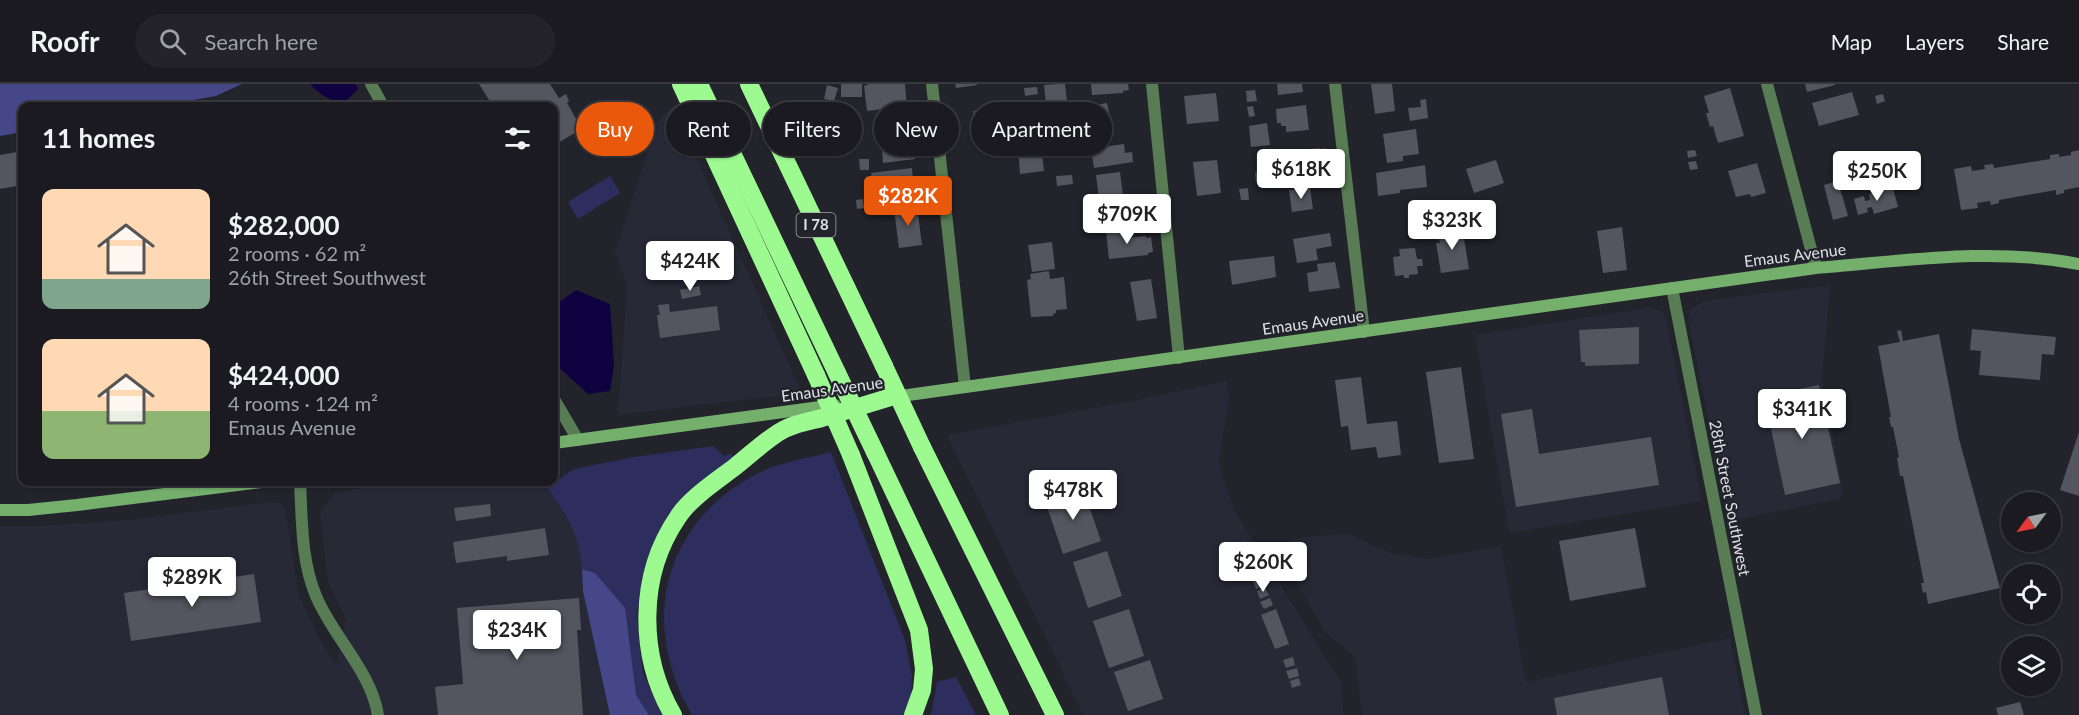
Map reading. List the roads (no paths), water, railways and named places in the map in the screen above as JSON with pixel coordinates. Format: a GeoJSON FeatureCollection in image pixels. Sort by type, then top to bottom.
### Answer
{"type":"FeatureCollection","features":[{"type":"Feature","properties":{"kind":"highway"},"geometry":{"type":"LineString","coordinates":[[681,84],[851,455],[919,630],[924,669],[922,690],[914,715]]}},
{"type":"Feature","properties":{"kind":"highway","name":"I 78"},"geometry":{"type":"LineString","coordinates":[[699,84],[1000,715]]}},
{"type":"Feature","properties":{"kind":"highway","name":"I 78"},"geometry":{"type":"LineString","coordinates":[[749,84],[922,447],[1055,715]]}},
{"type":"Feature","properties":{"kind":"highway"},"geometry":{"type":"LineString","coordinates":[[673,715],[657,681],[650,656],[647,630],[648,599],[654,567],[663,543],[678,515],[703,492],[785,429],[891,397]]}},
{"type":"Feature","properties":{"kind":"main road","name":"Emaus Avenue"},"geometry":{"type":"LineString","coordinates":[[558,442],[1816,268],[1909,258],[1972,255],[2052,258],[2079,264]]}},
{"type":"Feature","properties":{"kind":"main road"},"geometry":{"type":"LineString","coordinates":[[0,510],[28,510],[77,505],[229,486]]}},
{"type":"Feature","properties":{"kind":"street"},"geometry":{"type":"LineString","coordinates":[[371,84],[381,102]]}},
{"type":"Feature","properties":{"kind":"street"},"geometry":{"type":"LineString","coordinates":[[932,84],[965,387]]}},
{"type":"Feature","properties":{"kind":"street"},"geometry":{"type":"LineString","coordinates":[[1152,84],[1179,358]]}},
{"type":"Feature","properties":{"kind":"street"},"geometry":{"type":"LineString","coordinates":[[1335,84],[1364,332]]}},
{"type":"Feature","properties":{"kind":"street"},"geometry":{"type":"LineString","coordinates":[[1767,84],[1816,268]]}},
{"type":"Feature","properties":{"kind":"street","name":"28th Street Southwest"},"geometry":{"type":"LineString","coordinates":[[1672,288],[1756,715]]}},
{"type":"Feature","properties":{"kind":"street"},"geometry":{"type":"LineString","coordinates":[[558,406],[578,440]]}},
{"type":"Feature","properties":{"kind":"street"},"geometry":{"type":"LineString","coordinates":[[300,486],[304,539],[316,596],[363,676],[378,715]]}}]}
